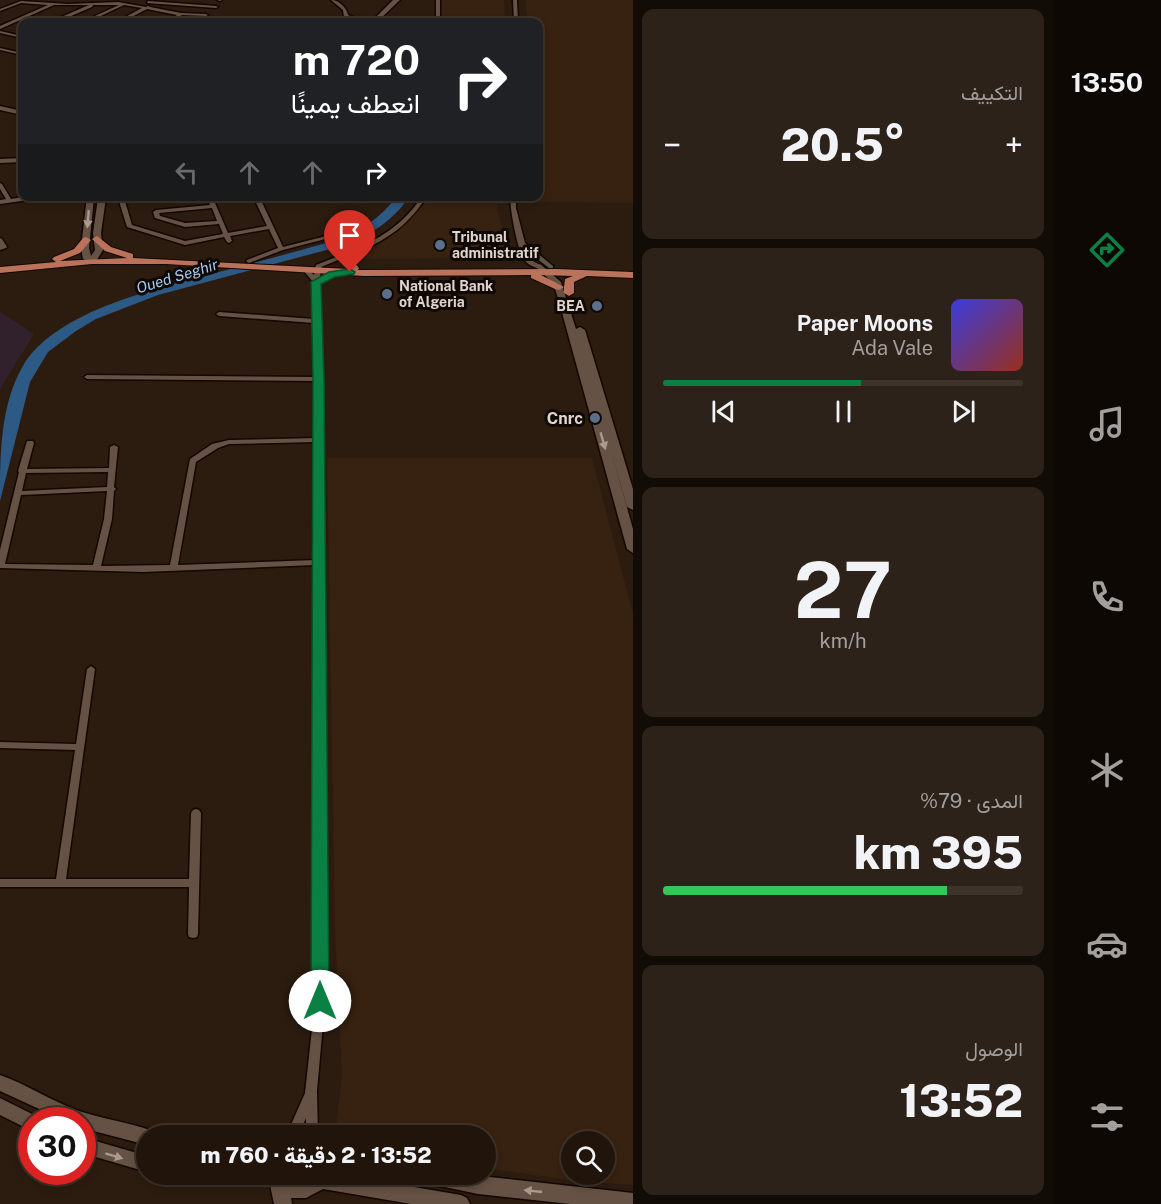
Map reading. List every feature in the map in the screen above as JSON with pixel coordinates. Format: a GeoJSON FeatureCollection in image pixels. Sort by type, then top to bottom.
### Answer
{"type":"FeatureCollection","features":[{"type":"Feature","properties":{"kind":"main road"},"geometry":{"type":"LineString","coordinates":[[57,259],[77,251],[92,239],[108,249],[130,256]]}},
{"type":"Feature","properties":{"kind":"main road"},"geometry":{"type":"LineString","coordinates":[[352,253],[348,261],[354,268]]}},
{"type":"Feature","properties":{"kind":"main road"},"geometry":{"type":"LineString","coordinates":[[0,265],[57,259],[130,256],[343,272],[518,272],[549,269],[633,275]]}},
{"type":"Feature","properties":{"kind":"main road"},"geometry":{"type":"LineString","coordinates":[[0,270],[91,258],[245,263]]}},
{"type":"Feature","properties":{"kind":"main road"},"geometry":{"type":"LineString","coordinates":[[311,268],[633,270]]}},
{"type":"Feature","properties":{"kind":"main road"},"geometry":{"type":"LineString","coordinates":[[518,272],[543,278],[559,287]]}},
{"type":"Feature","properties":{"kind":"main road"},"geometry":{"type":"LineString","coordinates":[[569,293],[570,279],[580,275],[598,273]]}},
{"type":"Feature","properties":{"kind":"street"},"geometry":{"type":"LineString","coordinates":[[22,18],[52,4],[67,0]]}},
{"type":"Feature","properties":{"kind":"street"},"geometry":{"type":"LineString","coordinates":[[373,18],[392,0]]}},
{"type":"Feature","properties":{"kind":"street"},"geometry":{"type":"LineString","coordinates":[[378,18],[397,0]]}},
{"type":"Feature","properties":{"kind":"street"},"geometry":{"type":"LineString","coordinates":[[438,0],[438,18]]}},
{"type":"Feature","properties":{"kind":"street"},"geometry":{"type":"LineString","coordinates":[[515,0],[516,18]]}},
{"type":"Feature","properties":{"kind":"street"},"geometry":{"type":"LineString","coordinates":[[0,10],[20,1],[52,4],[148,3],[216,7]]}},
{"type":"Feature","properties":{"kind":"street"},"geometry":{"type":"LineString","coordinates":[[335,1],[345,10],[346,16],[351,18]]}},
{"type":"Feature","properties":{"kind":"street"},"geometry":{"type":"LineString","coordinates":[[63,18],[97,3]]}},
{"type":"Feature","properties":{"kind":"street"},"geometry":{"type":"LineString","coordinates":[[94,18],[124,3]]}},
{"type":"Feature","properties":{"kind":"street"},"geometry":{"type":"LineString","coordinates":[[148,3],[181,14],[206,15]]}},
{"type":"Feature","properties":{"kind":"street"},"geometry":{"type":"LineString","coordinates":[[126,18],[148,3]]}},
{"type":"Feature","properties":{"kind":"street"},"geometry":{"type":"LineString","coordinates":[[174,18],[181,14]]}},
{"type":"Feature","properties":{"kind":"street"},"geometry":{"type":"LineString","coordinates":[[0,28],[18,20]]}},
{"type":"Feature","properties":{"kind":"street"},"geometry":{"type":"LineString","coordinates":[[0,32],[18,36]]}},
{"type":"Feature","properties":{"kind":"street"},"geometry":{"type":"LineString","coordinates":[[0,49],[18,53]]}},
{"type":"Feature","properties":{"kind":"street"},"geometry":{"type":"LineString","coordinates":[[0,108],[18,112]]}},
{"type":"Feature","properties":{"kind":"street"},"geometry":{"type":"LineString","coordinates":[[2,160],[18,160]]}},
{"type":"Feature","properties":{"kind":"street"},"geometry":{"type":"LineString","coordinates":[[1,189],[9,201]]}},
{"type":"Feature","properties":{"kind":"street"},"geometry":{"type":"LineString","coordinates":[[0,202],[18,200]]}},
{"type":"Feature","properties":{"kind":"street"},"geometry":{"type":"LineString","coordinates":[[90,201],[91,258]]}},
{"type":"Feature","properties":{"kind":"street"},"geometry":{"type":"LineString","coordinates":[[92,239],[102,201]]}},
{"type":"Feature","properties":{"kind":"street"},"geometry":{"type":"LineString","coordinates":[[122,201],[129,226],[185,243],[228,238],[270,227]]}},
{"type":"Feature","properties":{"kind":"street"},"geometry":{"type":"LineString","coordinates":[[212,201],[228,238]]}},
{"type":"Feature","properties":{"kind":"street"},"geometry":{"type":"LineString","coordinates":[[258,201],[280,249]]}},
{"type":"Feature","properties":{"kind":"street"},"geometry":{"type":"LineString","coordinates":[[312,1125],[311,1091],[320,1001],[319,379],[316,282],[311,268],[352,253],[389,234],[412,214],[421,201]]}},
{"type":"Feature","properties":{"kind":"street"},"geometry":{"type":"LineString","coordinates":[[513,201],[527,261],[549,269],[559,287],[633,549]]}},
{"type":"Feature","properties":{"kind":"street"},"geometry":{"type":"LineString","coordinates":[[214,206],[156,212],[157,218],[185,225],[221,222]]}},
{"type":"Feature","properties":{"kind":"street"},"geometry":{"type":"LineString","coordinates":[[245,263],[280,249],[334,236]]}},
{"type":"Feature","properties":{"kind":"street"},"geometry":{"type":"LineString","coordinates":[[91,258],[99,247],[92,239]]}},
{"type":"Feature","properties":{"kind":"street"},"geometry":{"type":"LineString","coordinates":[[0,240],[4,247],[0,248]]}},
{"type":"Feature","properties":{"kind":"street"},"geometry":{"type":"LineString","coordinates":[[524,245],[549,269],[569,293],[633,507]]}},
{"type":"Feature","properties":{"kind":"street"},"geometry":{"type":"LineString","coordinates":[[316,282],[327,276],[343,272]]}},
{"type":"Feature","properties":{"kind":"street"},"geometry":{"type":"LineString","coordinates":[[219,314],[317,321]]}},
{"type":"Feature","properties":{"kind":"street"},"geometry":{"type":"LineString","coordinates":[[87,377],[319,379]]}},
{"type":"Feature","properties":{"kind":"street"},"geometry":{"type":"LineString","coordinates":[[174,567],[193,461],[215,446],[229,442],[319,440]]}},
{"type":"Feature","properties":{"kind":"street"},"geometry":{"type":"LineString","coordinates":[[30,443],[0,566],[174,567],[319,562]]}},
{"type":"Feature","properties":{"kind":"street"},"geometry":{"type":"LineString","coordinates":[[98,567],[112,489],[114,447]]}},
{"type":"Feature","properties":{"kind":"street"},"geometry":{"type":"LineString","coordinates":[[22,471],[113,470]]}},
{"type":"Feature","properties":{"kind":"street"},"geometry":{"type":"LineString","coordinates":[[17,493],[112,489]]}},
{"type":"Feature","properties":{"kind":"street"},"geometry":{"type":"LineString","coordinates":[[61,882],[91,669]]}},
{"type":"Feature","properties":{"kind":"street"},"geometry":{"type":"LineString","coordinates":[[0,745],[80,747]]}},
{"type":"Feature","properties":{"kind":"street"},"geometry":{"type":"LineString","coordinates":[[193,934],[196,813]]}},
{"type":"Feature","properties":{"kind":"street"},"geometry":{"type":"LineString","coordinates":[[0,883],[195,883]]}},
{"type":"Feature","properties":{"kind":"street"},"geometry":{"type":"LineString","coordinates":[[0,1082],[23,1096],[83,1120],[111,1130],[136,1135]]}},
{"type":"Feature","properties":{"kind":"street"},"geometry":{"type":"LineString","coordinates":[[297,1125],[311,1091]]}},
{"type":"Feature","properties":{"kind":"street"},"geometry":{"type":"LineString","coordinates":[[0,1106],[18,1116]]}},
{"type":"Feature","properties":{"kind":"street"},"geometry":{"type":"LineString","coordinates":[[96,1149],[136,1161]]}},
{"type":"Feature","properties":{"kind":"street"},"geometry":{"type":"LineString","coordinates":[[279,1185],[283,1204]]}},
{"type":"Feature","properties":{"kind":"street"},"geometry":{"type":"LineString","coordinates":[[285,1185],[291,1191],[315,1187],[461,1204]]}},
{"type":"Feature","properties":{"kind":"street"},"geometry":{"type":"LineString","coordinates":[[473,1185],[633,1202]]}},
{"type":"Feature","properties":{"kind":"shaded area"},"geometry":{"type":"Polygon","coordinates":[[[441,0],[504,0],[505,18],[442,18],[439,3],[441,0]]]}},
{"type":"Feature","properties":{"kind":"shaded area"},"geometry":{"type":"Polygon","coordinates":[[[525,0],[633,0],[633,203],[532,202],[543,201],[543,18],[527,18],[525,0]]]}},
{"type":"Feature","properties":{"kind":"shaded area"},"geometry":{"type":"Polygon","coordinates":[[[425,201],[497,201],[497,210],[513,258],[362,259],[424,205],[425,201]]]}},
{"type":"Feature","properties":{"kind":"shaded area"},"geometry":{"type":"Polygon","coordinates":[[[0,312],[34,334],[0,389],[0,312]]]}},
{"type":"Feature","properties":{"kind":"shaded area"},"geometry":{"type":"Polygon","coordinates":[[[327,458],[592,458],[633,614],[633,1185],[615,1184],[615,1131],[561,1131],[561,1179],[496,1169],[496,1125],[336,1125],[342,1077],[335,930],[327,458]]]}},
{"type":"Feature","properties":{"kind":"water"},"geometry":{"type":"Polygon","coordinates":[[[393,201],[406,201],[389,220],[355,241],[158,295],[96,319],[48,352],[30,382],[0,501],[3,430],[16,379],[24,364],[40,345],[61,329],[112,303],[169,285],[337,240],[370,223],[393,201]]]}},
{"type":"Feature","properties":{"kind":"place","name":"Tribunal administratif"},"geometry":{"type":"Point","coordinates":[440,245]}},
{"type":"Feature","properties":{"kind":"place","name":"National Bank of Algeria"},"geometry":{"type":"Point","coordinates":[387,294]}},
{"type":"Feature","properties":{"kind":"place","name":"BEA"},"geometry":{"type":"Point","coordinates":[597,306]}},
{"type":"Feature","properties":{"kind":"place","name":"Cnrc"},"geometry":{"type":"Point","coordinates":[595,418]}},
{"type":"Feature","properties":{"kind":"route"},"geometry":{"type":"LineString","coordinates":[[320,1001],[319,379],[316,282],[333,274],[350,272]]}},
{"type":"Feature","properties":{"kind":"water label","name":"Oued Seghir"},"geometry":{"type":"Point","coordinates":[177,276]}}]}
